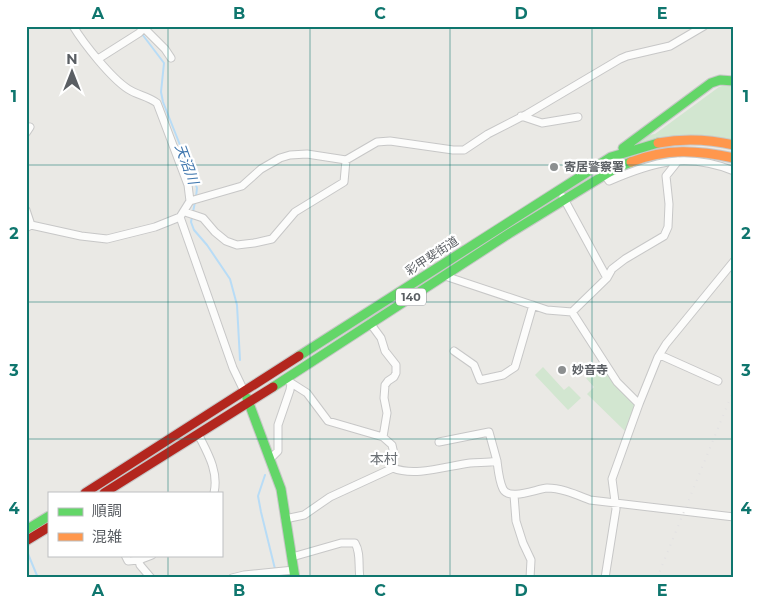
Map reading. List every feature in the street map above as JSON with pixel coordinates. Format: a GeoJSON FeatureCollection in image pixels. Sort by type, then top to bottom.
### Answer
{"type":"FeatureCollection","features":[{"type":"Feature","properties":{"kind":"main road"},"geometry":{"type":"LineString","coordinates":[[611,157],[712,83],[720,80],[734,81]]}},
{"type":"Feature","properties":{"kind":"main road","name":"彩甲斐街道"},"geometry":{"type":"LineString","coordinates":[[87,492],[611,157],[643,145],[677,140],[705,140],[734,145]]}},
{"type":"Feature","properties":{"kind":"main road","name":"彩甲斐街道"},"geometry":{"type":"LineString","coordinates":[[106,492],[248,401],[288,381],[370,323],[604,174],[630,166],[647,156],[680,151],[708,152],[734,158]]}},
{"type":"Feature","properties":{"kind":"main road"},"geometry":{"type":"LineString","coordinates":[[244,391],[281,489],[294,574]]}},
{"type":"Feature","properties":{"kind":"main road"},"geometry":{"type":"LineString","coordinates":[[26,530],[48,517]]}},
{"type":"Feature","properties":{"kind":"main road"},"geometry":{"type":"LineString","coordinates":[[26,541],[48,528]]}},
{"type":"Feature","properties":{"kind":"street"},"geometry":{"type":"LineString","coordinates":[[74,26],[98,59],[128,89],[157,103],[188,185],[190,201],[183,214],[233,368],[244,391]]}},
{"type":"Feature","properties":{"kind":"street"},"geometry":{"type":"LineString","coordinates":[[190,201],[242,186],[261,169],[280,158],[290,155],[308,154],[346,160],[377,142],[390,141],[464,150],[488,134],[620,59],[670,46],[704,26]]}},
{"type":"Feature","properties":{"kind":"street"},"geometry":{"type":"LineString","coordinates":[[98,59],[143,27],[165,49],[171,58]]}},
{"type":"Feature","properties":{"kind":"street"},"geometry":{"type":"LineString","coordinates":[[521,116],[542,123],[578,116]]}},
{"type":"Feature","properties":{"kind":"street"},"geometry":{"type":"LineString","coordinates":[[26,210],[29,226],[107,239],[155,227],[183,214],[203,218],[226,241],[237,245],[254,243],[272,238],[295,212],[344,182],[346,160]]}},
{"type":"Feature","properties":{"kind":"street"},"geometry":{"type":"LineString","coordinates":[[434,269],[444,276],[533,305],[558,312],[572,312],[607,278],[612,269],[664,236],[668,227],[669,204],[666,176],[678,161]]}},
{"type":"Feature","properties":{"kind":"street"},"geometry":{"type":"LineString","coordinates":[[630,166],[661,162],[695,161],[734,171]]}},
{"type":"Feature","properties":{"kind":"street"},"geometry":{"type":"LineString","coordinates":[[559,190],[607,278]]}},
{"type":"Feature","properties":{"kind":"street"},"geometry":{"type":"LineString","coordinates":[[605,578],[616,504],[612,479],[639,404],[666,344],[734,261]]}},
{"type":"Feature","properties":{"kind":"street"},"geometry":{"type":"LineString","coordinates":[[454,351],[474,365],[480,380],[503,375],[515,367],[533,305]]}},
{"type":"Feature","properties":{"kind":"street"},"geometry":{"type":"LineString","coordinates":[[572,312],[618,382],[639,404]]}},
{"type":"Feature","properties":{"kind":"street"},"geometry":{"type":"LineString","coordinates":[[370,323],[381,338],[385,351],[396,365],[394,378],[388,381],[385,386],[384,398],[387,413],[384,437]]}},
{"type":"Feature","properties":{"kind":"street"},"geometry":{"type":"LineString","coordinates":[[660,355],[718,381]]}},
{"type":"Feature","properties":{"kind":"street"},"geometry":{"type":"LineString","coordinates":[[270,459],[278,451],[278,425],[288,381],[307,393],[328,422],[384,437],[392,445],[394,454],[393,468]]}},
{"type":"Feature","properties":{"kind":"street"},"geometry":{"type":"LineString","coordinates":[[439,442],[489,432],[503,489],[514,495],[548,488],[569,492],[590,500],[734,517]]}},
{"type":"Feature","properties":{"kind":"street"},"geometry":{"type":"LineString","coordinates":[[198,434],[215,472],[214,492]]}},
{"type":"Feature","properties":{"kind":"street"},"geometry":{"type":"LineString","coordinates":[[285,519],[304,515],[330,497],[393,468],[400,471],[438,470],[470,463],[497,461]]}},
{"type":"Feature","properties":{"kind":"street"},"geometry":{"type":"LineString","coordinates":[[514,495],[516,521],[531,560],[530,578]]}},
{"type":"Feature","properties":{"kind":"street"},"geometry":{"type":"LineString","coordinates":[[292,557],[341,543],[355,543],[359,550],[358,566],[360,578]]}},
{"type":"Feature","properties":{"kind":"street"},"geometry":{"type":"LineString","coordinates":[[126,556],[128,561],[139,560],[149,556]]}},
{"type":"Feature","properties":{"kind":"street"},"geometry":{"type":"LineString","coordinates":[[139,560],[140,565],[151,578]]}},
{"type":"Feature","properties":{"kind":"street"},"geometry":{"type":"LineString","coordinates":[[232,578],[244,575],[294,574]]}},
{"type":"Feature","properties":{"kind":"green space"},"geometry":{"type":"Polygon","coordinates":[[[734,85],[734,139],[638,142],[647,135],[655,134],[719,87],[734,85]]]}},
{"type":"Feature","properties":{"kind":"green space"},"geometry":{"type":"Polygon","coordinates":[[[603,363],[617,387],[636,406],[626,432],[587,394],[594,387],[586,378],[603,363]]]}},
{"type":"Feature","properties":{"kind":"green space"},"geometry":{"type":"Polygon","coordinates":[[[543,367],[564,390],[569,386],[581,398],[568,410],[535,375],[543,367]]]}},
{"type":"Feature","properties":{"kind":"waterway","name":"天沼川"},"geometry":{"type":"LineString","coordinates":[[142,34],[164,63],[161,92],[163,102],[197,188],[196,197]]}},
{"type":"Feature","properties":{"kind":"waterway","name":"天沼川"},"geometry":{"type":"LineString","coordinates":[[193,212],[195,202]]}},
{"type":"Feature","properties":{"kind":"waterway","name":"天沼川"},"geometry":{"type":"LineString","coordinates":[[192,217],[191,222],[194,230],[207,245],[230,279],[237,305],[240,360]]}},
{"type":"Feature","properties":{"kind":"waterway","name":"天沼川"},"geometry":{"type":"LineString","coordinates":[[265,475],[258,496],[275,569]]}},
{"type":"Feature","properties":{"kind":"waterway"},"geometry":{"type":"LineString","coordinates":[[26,549],[38,578]]}},
{"type":"Feature","properties":{"kind":"railway"},"geometry":{"type":"LineString","coordinates":[[657,578],[734,389]]}},
{"type":"Feature","properties":{"kind":"traffic: fast"},"geometry":{"type":"LineString","coordinates":[[623,148],[711,83],[720,80],[734,81]]}},
{"type":"Feature","properties":{"kind":"traffic: fast"},"geometry":{"type":"LineString","coordinates":[[299,356],[611,157],[658,143]]}},
{"type":"Feature","properties":{"kind":"traffic: fast"},"geometry":{"type":"LineString","coordinates":[[273,387],[510,233],[616,168],[631,162]]}},
{"type":"Feature","properties":{"kind":"traffic: fast"},"geometry":{"type":"LineString","coordinates":[[247,398],[281,489],[295,578]]}},
{"type":"Feature","properties":{"kind":"traffic: fast"},"geometry":{"type":"LineString","coordinates":[[26,530],[48,517]]}},
{"type":"Feature","properties":{"kind":"traffic: slow"},"geometry":{"type":"LineString","coordinates":[[658,143],[696,140],[734,145]]}},
{"type":"Feature","properties":{"kind":"traffic: slow"},"geometry":{"type":"LineString","coordinates":[[631,162],[644,157],[669,152],[707,153],[734,158]]}},
{"type":"Feature","properties":{"kind":"traffic: jam"},"geometry":{"type":"LineString","coordinates":[[87,492],[299,356]]}},
{"type":"Feature","properties":{"kind":"traffic: jam"},"geometry":{"type":"LineString","coordinates":[[106,492],[273,387]]}},
{"type":"Feature","properties":{"kind":"traffic: jam"},"geometry":{"type":"LineString","coordinates":[[26,541],[48,528]]}},
{"type":"Feature","properties":{"kind":"place","name":"寄居警察署"},"geometry":{"type":"Point","coordinates":[554,167]}},
{"type":"Feature","properties":{"kind":"place","name":"妙音寺"},"geometry":{"type":"Point","coordinates":[562,370]}},
{"type":"Feature","properties":{"kind":"district","name":"本村"},"geometry":{"type":"Point","coordinates":[384,459]}}]}
